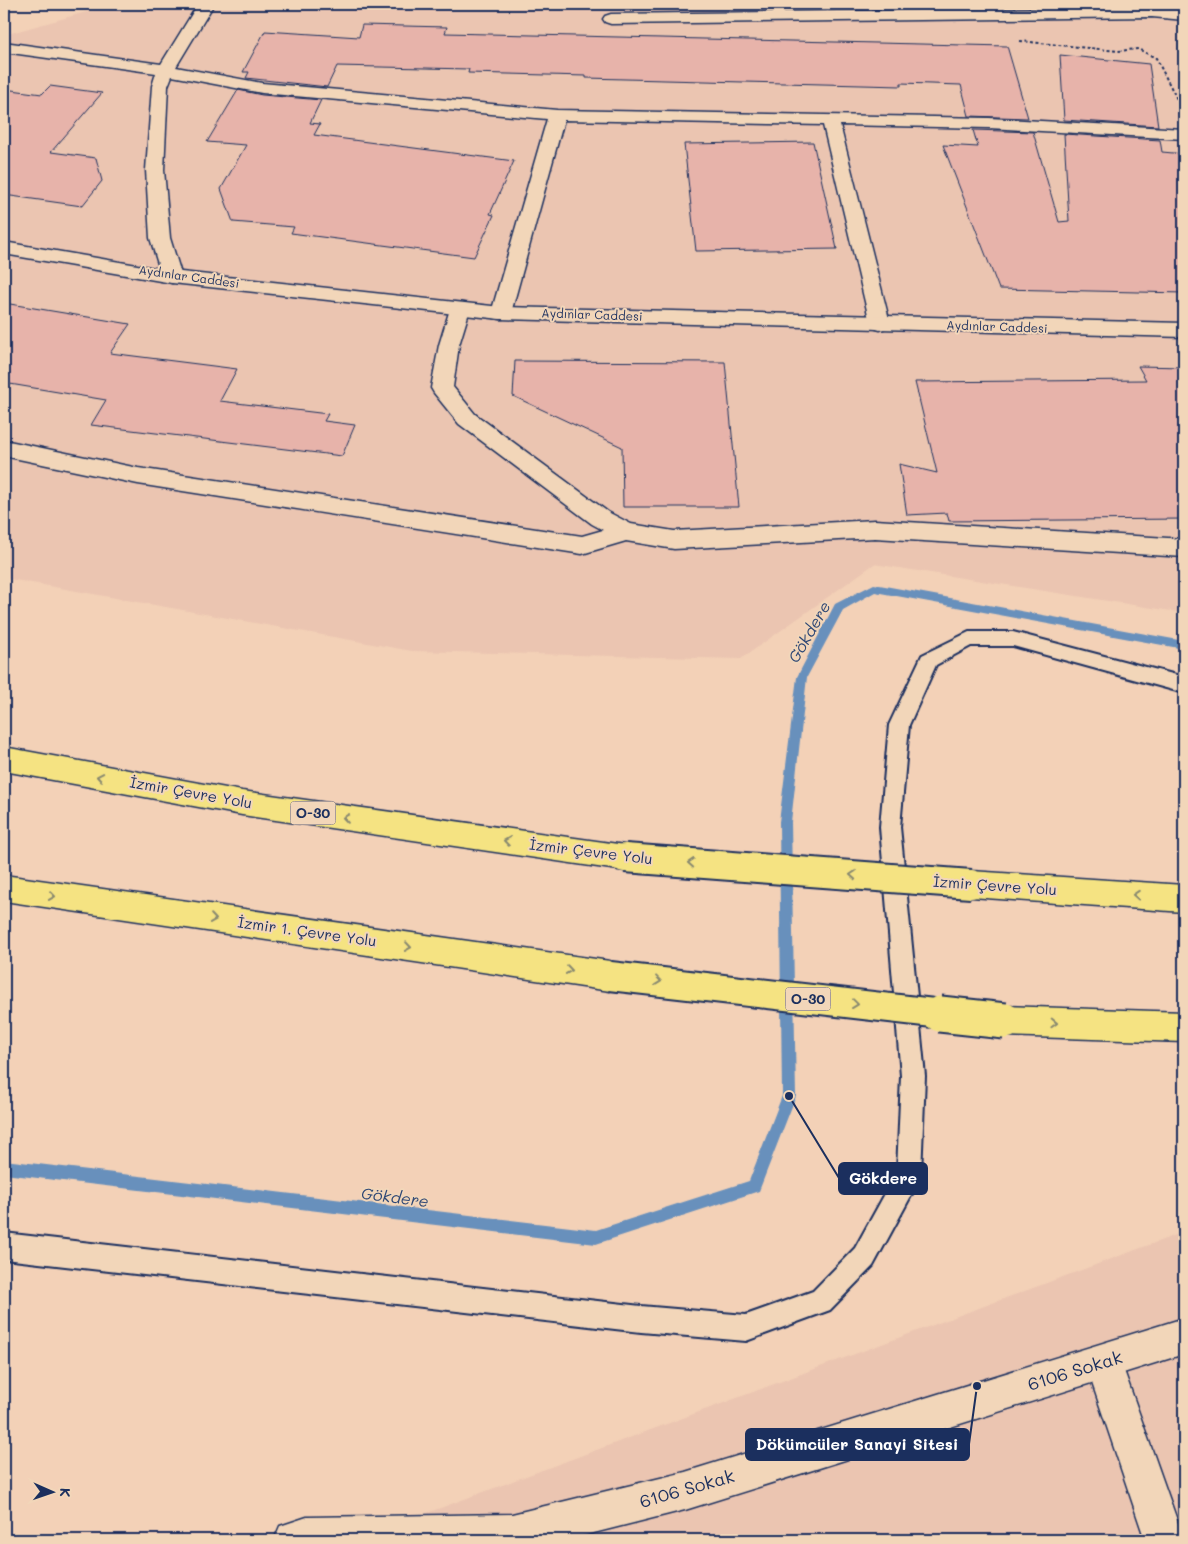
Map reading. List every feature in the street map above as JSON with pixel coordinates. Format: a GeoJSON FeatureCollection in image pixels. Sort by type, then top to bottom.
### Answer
{"type":"FeatureCollection","features":[{"type":"Feature","properties":{"kind":"highway","name":"İzmir Çevre Yolu"},"geometry":{"type":"LineString","coordinates":[[4,759],[242,803],[625,858],[1184,899]]}},
{"type":"Feature","properties":{"kind":"highway","name":"İzmir 1. Çevre Yolu"},"geometry":{"type":"LineString","coordinates":[[4,888],[610,976],[1005,1021],[1184,1027]]}},
{"type":"Feature","properties":{"kind":"street"},"geometry":{"type":"LineString","coordinates":[[172,277],[160,238],[155,170],[160,86],[166,70],[206,4]]}},
{"type":"Feature","properties":{"kind":"street"},"geometry":{"type":"LineString","coordinates":[[611,18],[1152,12],[1184,15]]}},
{"type":"Feature","properties":{"kind":"street"},"geometry":{"type":"LineString","coordinates":[[4,47],[166,70],[262,88],[557,115],[989,123],[1184,134]]}},
{"type":"Feature","properties":{"kind":"street"},"geometry":{"type":"LineString","coordinates":[[501,313],[557,115]]}},
{"type":"Feature","properties":{"kind":"street"},"geometry":{"type":"LineString","coordinates":[[830,120],[880,323]]}},
{"type":"Feature","properties":{"kind":"street","name":"Aydınlar Caddesi"},"geometry":{"type":"LineString","coordinates":[[4,248],[172,277],[501,313],[1184,330]]}},
{"type":"Feature","properties":{"kind":"street"},"geometry":{"type":"LineString","coordinates":[[460,309],[449,345],[442,388],[467,419],[600,518],[626,532],[674,540],[875,529],[1184,548]]}},
{"type":"Feature","properties":{"kind":"street"},"geometry":{"type":"LineString","coordinates":[[4,448],[138,476],[582,545],[626,532]]}},
{"type":"Feature","properties":{"kind":"street","name":"6106 Sokak"},"geometry":{"type":"LineString","coordinates":[[294,1540],[307,1537],[513,1537],[685,1491],[1184,1336]]}},
{"type":"Feature","properties":{"kind":"street"},"geometry":{"type":"LineString","coordinates":[[1103,1362],[1165,1540]]}},
{"type":"Feature","properties":{"kind":"lane"},"geometry":{"type":"LineString","coordinates":[[4,1246],[641,1319],[746,1328],[821,1300],[864,1258],[909,1174],[913,1076],[890,827],[899,726],[929,660],[969,639],[1013,639],[1184,685]]}},
{"type":"Feature","properties":{"kind":"path"},"geometry":{"type":"LineString","coordinates":[[1013,39],[1118,51],[1138,49],[1156,58],[1184,114]]}},
{"type":"Feature","properties":{"kind":"shaded area"},"geometry":{"type":"Polygon","coordinates":[[[115,4],[1184,4],[1184,613],[874,564],[741,659],[412,651],[4,578],[4,35],[115,4]]]}},
{"type":"Feature","properties":{"kind":"shaded area"},"geometry":{"type":"Polygon","coordinates":[[[1184,1232],[1184,1540],[354,1540],[1184,1232]]]}},
{"type":"Feature","properties":{"kind":"building"},"geometry":{"type":"Polygon","coordinates":[[[362,25],[447,27],[445,33],[1007,46],[1028,118],[969,116],[961,85],[901,83],[901,86],[586,78],[586,76],[468,73],[469,69],[337,66],[327,87],[246,78],[249,72],[243,72],[265,31],[359,37],[362,25]]]}},
{"type":"Feature","properties":{"kind":"building"},"geometry":{"type":"Polygon","coordinates":[[[1060,55],[1149,64],[1158,126],[1064,120],[1060,55]]]}},
{"type":"Feature","properties":{"kind":"building"},"geometry":{"type":"Polygon","coordinates":[[[50,86],[102,93],[51,152],[96,158],[102,181],[82,206],[4,195],[4,89],[42,94],[50,86]]]}},
{"type":"Feature","properties":{"kind":"building"},"geometry":{"type":"Polygon","coordinates":[[[238,90],[262,95],[321,100],[310,123],[320,124],[314,135],[514,161],[490,214],[494,215],[474,257],[291,233],[294,227],[233,222],[221,189],[246,145],[207,142],[238,90]]]}},
{"type":"Feature","properties":{"kind":"building"},"geometry":{"type":"Polygon","coordinates":[[[973,130],[1033,132],[1059,222],[1069,221],[1064,134],[1160,140],[1162,152],[1184,154],[1184,293],[999,289],[943,145],[978,147],[973,130]]]}},
{"type":"Feature","properties":{"kind":"building"},"geometry":{"type":"Polygon","coordinates":[[[813,142],[837,249],[696,251],[684,144],[813,142]]]}},
{"type":"Feature","properties":{"kind":"building"},"geometry":{"type":"Polygon","coordinates":[[[4,303],[130,324],[110,353],[237,369],[220,401],[328,414],[324,421],[355,425],[342,456],[91,425],[106,400],[4,383],[4,303]]]}},
{"type":"Feature","properties":{"kind":"building"},"geometry":{"type":"Polygon","coordinates":[[[515,361],[725,362],[739,507],[623,507],[622,447],[513,396],[515,361]]]}},
{"type":"Feature","properties":{"kind":"building"},"geometry":{"type":"Polygon","coordinates":[[[1138,366],[1184,367],[1184,519],[949,521],[947,513],[907,515],[899,464],[937,473],[915,382],[1146,380],[1138,366]]]}},
{"type":"Feature","properties":{"kind":"waterway","name":"Gökdere"},"geometry":{"type":"LineString","coordinates":[[4,1167],[596,1237],[754,1186],[789,1096],[785,822],[802,677],[839,607],[874,588],[1184,645]]}},
{"type":"Feature","properties":{"kind":"place","name":"Gökdere"},"geometry":{"type":"Point","coordinates":[789,1096]}},
{"type":"Feature","properties":{"kind":"place","name":"Dökümcüler Sanayi Sitesi"},"geometry":{"type":"Point","coordinates":[977,1386]}}]}
